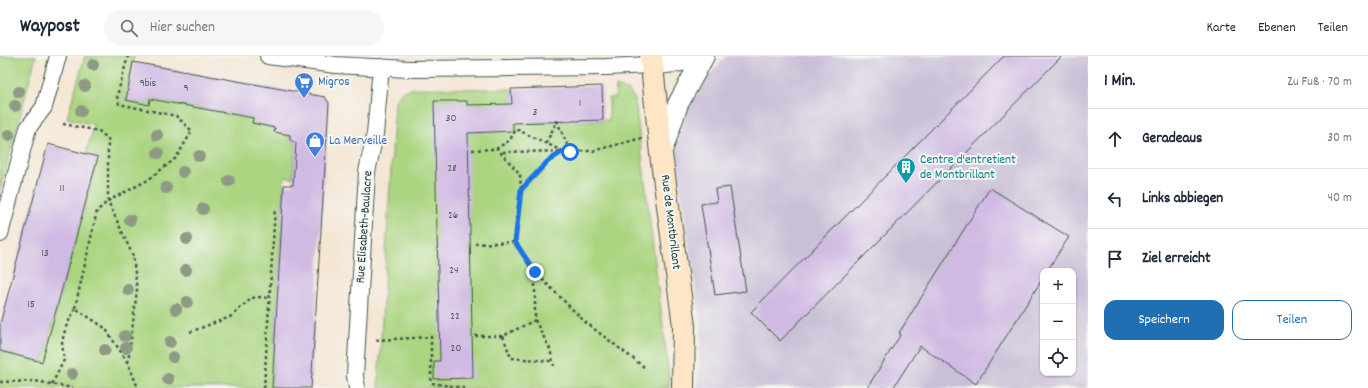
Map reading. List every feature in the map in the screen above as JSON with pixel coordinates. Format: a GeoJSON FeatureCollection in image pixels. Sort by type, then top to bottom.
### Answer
{"type":"FeatureCollection","features":[{"type":"Feature","properties":{"kind":"main road","name":"Rue de Montbrillant"},"geometry":{"type":"LineString","coordinates":[[651,60],[661,154],[684,326],[684,388]]}},
{"type":"Feature","properties":{"kind":"street"},"geometry":{"type":"LineString","coordinates":[[0,234],[28,128],[44,107],[58,56]]}},
{"type":"Feature","properties":{"kind":"street"},"geometry":{"type":"LineString","coordinates":[[268,56],[417,69],[590,67],[651,60],[681,61],[694,56]]}},
{"type":"Feature","properties":{"kind":"street"},"geometry":{"type":"LineString","coordinates":[[661,154],[678,104],[704,56]]}},
{"type":"Feature","properties":{"kind":"street","name":"Rue Elisabeth-Baulacre"},"geometry":{"type":"LineString","coordinates":[[357,388],[356,376],[367,172],[375,134],[381,67]]}},
{"type":"Feature","properties":{"kind":"path"},"geometry":{"type":"LineString","coordinates":[[52,384],[64,360],[62,342],[66,327],[75,308],[98,211],[108,200],[148,180],[176,158],[192,130],[176,116],[119,104],[117,96],[128,56]]}},
{"type":"Feature","properties":{"kind":"path"},"geometry":{"type":"LineString","coordinates":[[546,144],[557,121],[570,152]]}},
{"type":"Feature","properties":{"kind":"path"},"geometry":{"type":"LineString","coordinates":[[63,124],[99,131],[108,139],[108,200],[133,256],[138,290],[128,363]]}},
{"type":"Feature","properties":{"kind":"path"},"geometry":{"type":"LineString","coordinates":[[472,150],[496,149],[510,140],[516,129],[562,152]]}},
{"type":"Feature","properties":{"kind":"path"},"geometry":{"type":"LineString","coordinates":[[500,152],[593,151],[644,137]]}},
{"type":"Feature","properties":{"kind":"path"},"geometry":{"type":"LineString","coordinates":[[496,149],[520,174],[521,190],[515,242],[535,272],[585,322],[644,367]]}},
{"type":"Feature","properties":{"kind":"path"},"geometry":{"type":"LineString","coordinates":[[521,190],[547,162],[562,152]]}},
{"type":"Feature","properties":{"kind":"path"},"geometry":{"type":"LineString","coordinates":[[264,388],[275,208]]}},
{"type":"Feature","properties":{"kind":"path"},"geometry":{"type":"LineString","coordinates":[[475,244],[515,242]]}},
{"type":"Feature","properties":{"kind":"path"},"geometry":{"type":"LineString","coordinates":[[535,272],[535,320],[550,349],[554,366]]}},
{"type":"Feature","properties":{"kind":"path"},"geometry":{"type":"LineString","coordinates":[[190,332],[230,317],[252,298],[269,298]]}},
{"type":"Feature","properties":{"kind":"path"},"geometry":{"type":"LineString","coordinates":[[75,308],[105,328],[128,363],[138,388]]}},
{"type":"Feature","properties":{"kind":"path"},"geometry":{"type":"LineString","coordinates":[[475,336],[503,336],[535,320]]}},
{"type":"Feature","properties":{"kind":"path"},"geometry":{"type":"LineString","coordinates":[[503,336],[511,358],[552,361]]}},
{"type":"Feature","properties":{"kind":"path"},"geometry":{"type":"LineString","coordinates":[[376,340],[431,337],[431,383],[464,388]]}},
{"type":"Feature","properties":{"kind":"path"},"geometry":{"type":"LineString","coordinates":[[0,382],[34,381],[73,388]]}},
{"type":"Feature","properties":{"kind":"shaded area"},"geometry":{"type":"Polygon","coordinates":[[[726,56],[1088,56],[1088,388],[698,388],[701,324],[677,166],[679,135],[688,108],[709,76],[726,56]]]}},
{"type":"Feature","properties":{"kind":"green space"},"geometry":{"type":"Polygon","coordinates":[[[0,56],[36,56],[0,190],[0,56]]]}},
{"type":"Feature","properties":{"kind":"green space"},"geometry":{"type":"Polygon","coordinates":[[[85,56],[134,56],[126,100],[148,105],[150,99],[253,118],[252,123],[275,128],[275,132],[290,135],[290,140],[296,143],[293,178],[285,177],[284,185],[272,388],[0,388],[0,351],[42,362],[98,157],[86,154],[94,125],[67,118],[85,56]]]}},
{"type":"Feature","properties":{"kind":"green space"},"geometry":{"type":"Polygon","coordinates":[[[616,86],[629,91],[635,100],[669,376],[669,388],[378,387],[395,101],[402,91],[416,88],[511,89],[513,123],[609,120],[609,98],[615,98],[616,86]]]}},
{"type":"Feature","properties":{"kind":"building","name":"Centre d'entretient de Montbrillant"},"geometry":{"type":"Polygon","coordinates":[[[1004,56],[1062,56],[780,341],[751,312],[1004,56]]]}},
{"type":"Feature","properties":{"kind":"building"},"geometry":{"type":"Polygon","coordinates":[[[133,62],[325,97],[329,103],[311,388],[272,388],[284,185],[293,185],[296,143],[290,140],[290,135],[274,132],[275,128],[252,123],[253,118],[150,99],[149,105],[126,100],[133,62]]]}},
{"type":"Feature","properties":{"kind":"building"},"geometry":{"type":"Polygon","coordinates":[[[602,86],[603,120],[513,123],[513,131],[468,133],[473,378],[434,379],[434,361],[440,361],[434,101],[467,101],[467,105],[512,104],[511,89],[602,86]]]}},
{"type":"Feature","properties":{"kind":"building"},"geometry":{"type":"Polygon","coordinates":[[[48,144],[98,157],[42,362],[0,351],[0,324],[48,144]]]}},
{"type":"Feature","properties":{"kind":"building"},"geometry":{"type":"Polygon","coordinates":[[[730,187],[746,291],[715,295],[701,204],[717,202],[715,189],[730,187]]]}},
{"type":"Feature","properties":{"kind":"building"},"geometry":{"type":"Polygon","coordinates":[[[990,188],[1069,237],[1049,268],[1040,268],[1040,283],[976,384],[920,346],[893,388],[867,388],[901,334],[899,333],[990,188]]]}},
{"type":"Feature","properties":{"kind":"place","name":"Migros"},"geometry":{"type":"Point","coordinates":[304,99]}},
{"type":"Feature","properties":{"kind":"place","name":"La Merveille"},"geometry":{"type":"Point","coordinates":[315,158]}},
{"type":"Feature","properties":{"kind":"place","name":"Centre d'entretient de Montbrillant"},"geometry":{"type":"Point","coordinates":[906,184]}},
{"type":"Feature","properties":{"kind":"route"},"geometry":{"type":"LineString","coordinates":[[535,272],[515,242],[521,190],[547,162],[562,152],[570,152]]}}]}
